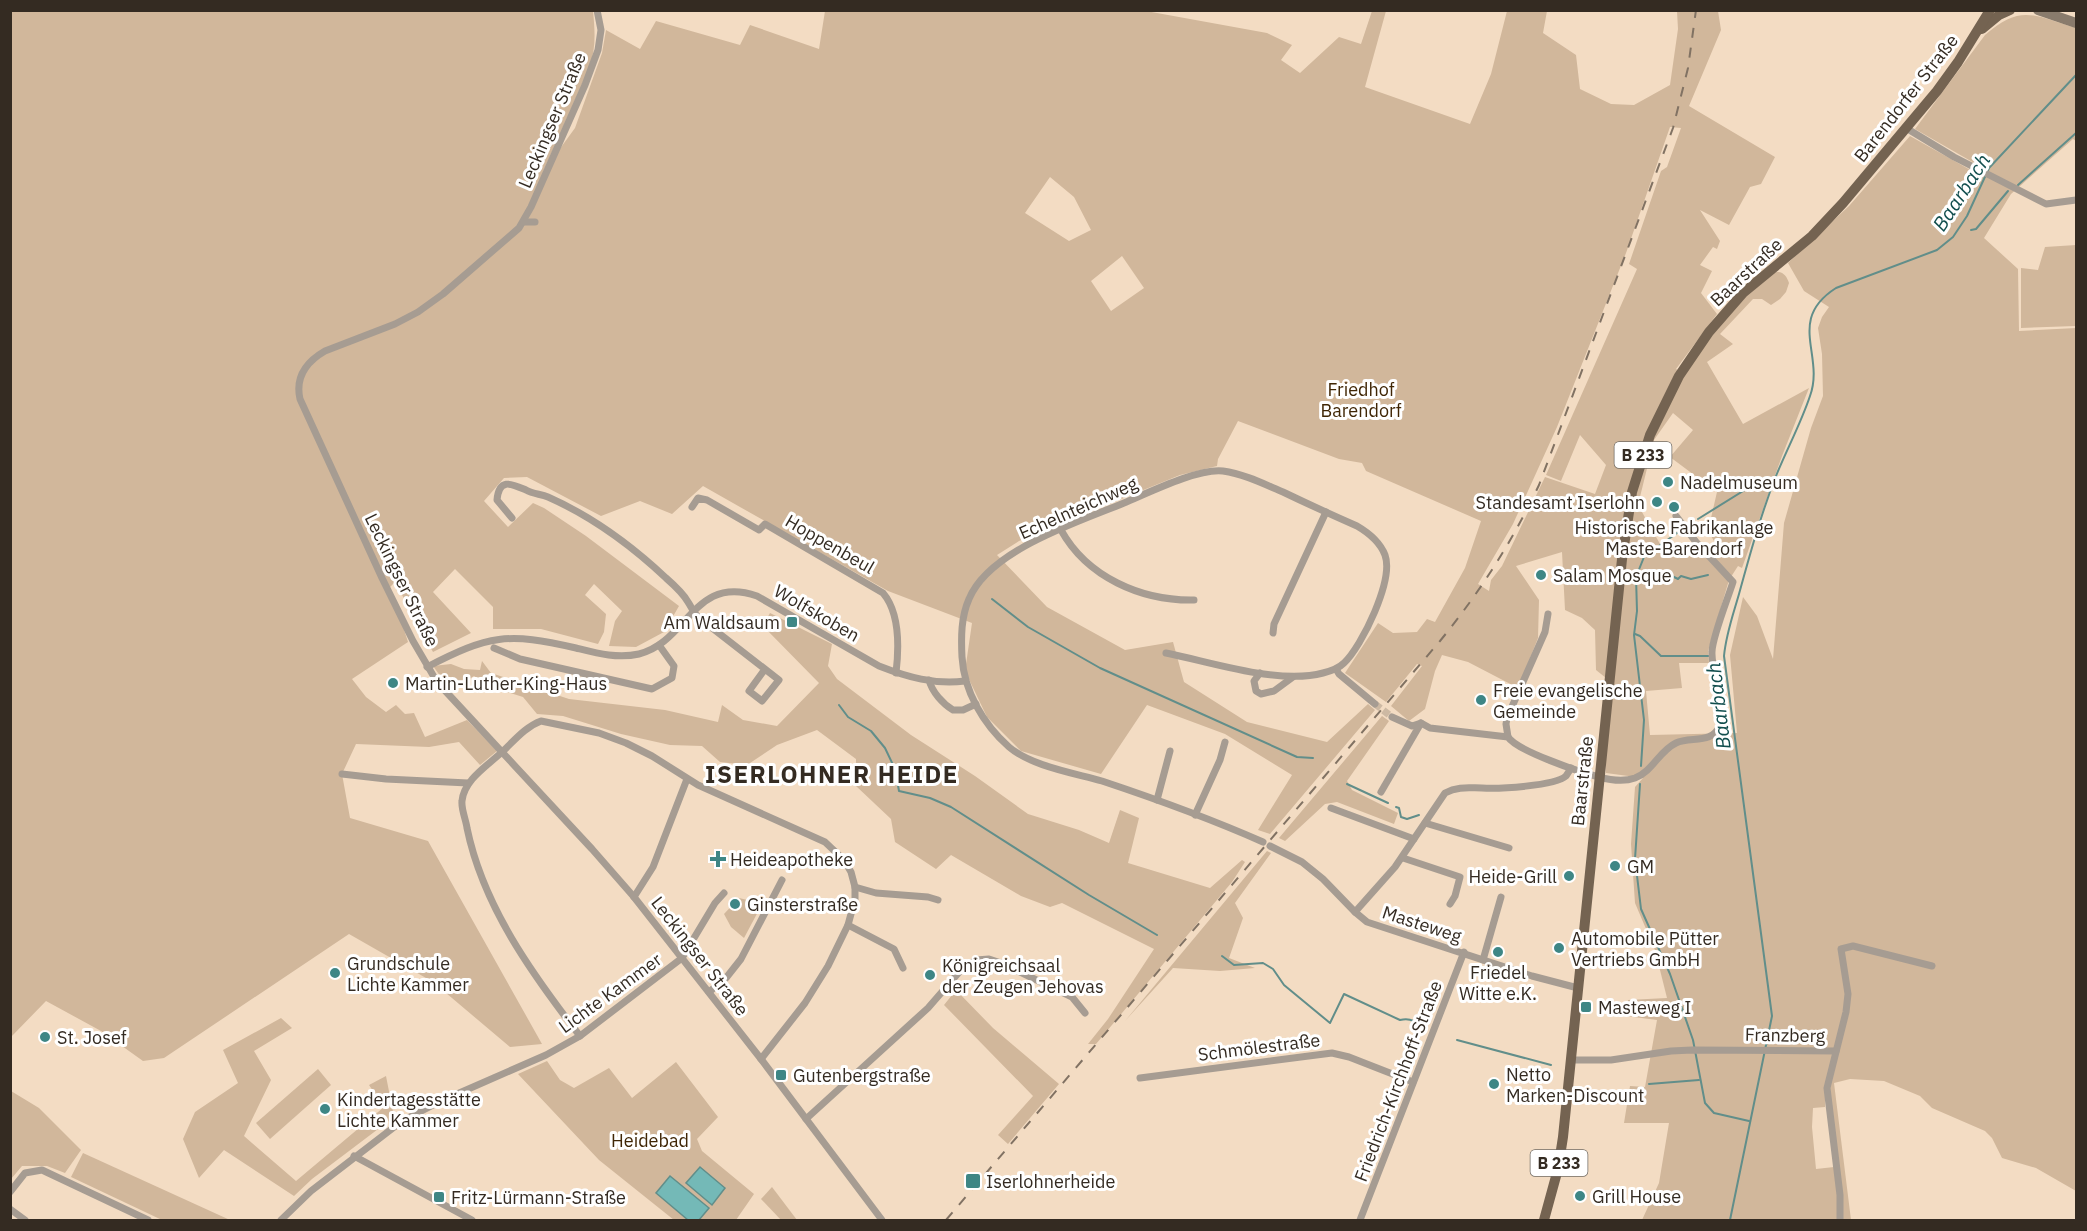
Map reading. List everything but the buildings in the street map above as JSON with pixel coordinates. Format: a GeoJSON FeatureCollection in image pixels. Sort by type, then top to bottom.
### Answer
{"type":"FeatureCollection","features":[{"type":"Feature","properties":{"kind":"main road","name":"Barendorfer Straße"},"geometry":{"type":"LineString","coordinates":[[1843,203],[1937,91],[1990,10]]}},
{"type":"Feature","properties":{"kind":"main road","name":"B 233"},"geometry":{"type":"LineString","coordinates":[[1977,33],[1999,15],[2010,10]]}},
{"type":"Feature","properties":{"kind":"main road"},"geometry":{"type":"LineString","coordinates":[[2038,10],[2076,22]]}},
{"type":"Feature","properties":{"kind":"main road","name":"Baarstraße"},"geometry":{"type":"LineString","coordinates":[[1544,1221],[1558,1169],[1618,598],[1632,492],[1640,462],[1659,414],[1689,360],[1728,308],[1762,276],[1812,236],[1843,203]]}},
{"type":"Feature","properties":{"kind":"street","name":"Leckingser Straße"},"geometry":{"type":"LineString","coordinates":[[597,10],[601,30],[598,50],[585,85],[524,222],[501,246],[418,312],[395,324],[325,351],[314,358],[307,365],[299,381],[300,399],[382,578],[427,667],[446,693],[634,897],[761,1059],[882,1221]]}},
{"type":"Feature","properties":{"kind":"street"},"geometry":{"type":"LineString","coordinates":[[1906,128],[1981,171],[2046,204],[2076,200]]}},
{"type":"Feature","properties":{"kind":"street"},"geometry":{"type":"LineString","coordinates":[[524,222],[535,222]]}},
{"type":"Feature","properties":{"kind":"street","name":"Echelnteichweg"},"geometry":{"type":"LineString","coordinates":[[1336,669],[1348,659],[1369,622],[1386,580],[1385,556],[1371,536],[1357,526],[1255,480],[1221,471],[1171,484],[1061,530],[1004,559],[978,582],[969,597],[964,613],[961,647],[965,681],[985,721],[998,737],[1021,756],[1157,800],[1267,844],[1302,862],[1323,879],[1355,912]]}},
{"type":"Feature","properties":{"kind":"street"},"geometry":{"type":"LineString","coordinates":[[512,518],[497,500],[501,487],[508,484],[516,484],[526,491],[547,496],[579,513],[640,556],[675,587],[688,601],[692,611],[765,669],[778,680],[762,701],[749,691],[765,669]]}},
{"type":"Feature","properties":{"kind":"street","name":"Hoppenbeul"},"geometry":{"type":"LineString","coordinates":[[692,507],[698,498],[707,500],[759,530],[765,524],[883,593],[892,605],[894,613],[899,653],[896,673]]}},
{"type":"Feature","properties":{"kind":"street"},"geometry":{"type":"LineString","coordinates":[[1273,633],[1274,624],[1326,512]]}},
{"type":"Feature","properties":{"kind":"street"},"geometry":{"type":"LineString","coordinates":[[1548,614],[1545,632],[1538,650],[1507,718],[1508,737],[1515,745],[1571,768],[1620,781],[1637,777],[1649,769],[1661,753],[1678,742],[1709,737],[1720,725],[1721,708],[1711,650],[1733,582],[1696,542],[1676,516]]}},
{"type":"Feature","properties":{"kind":"street"},"geometry":{"type":"LineString","coordinates":[[1061,530],[1082,558],[1115,582],[1158,598],[1194,600]]}},
{"type":"Feature","properties":{"kind":"street","name":"Wolfskoben"},"geometry":{"type":"LineString","coordinates":[[427,667],[473,645],[501,638],[520,637],[541,640],[612,656],[641,654],[659,645],[692,611],[712,596],[726,591],[757,596],[879,666],[896,673],[929,680],[965,681]]}},
{"type":"Feature","properties":{"kind":"street"},"geometry":{"type":"LineString","coordinates":[[494,648],[520,659],[652,689],[672,678],[675,666],[659,645]]}},
{"type":"Feature","properties":{"kind":"street"},"geometry":{"type":"LineString","coordinates":[[1166,653],[1260,673],[1293,677],[1316,675],[1336,669],[1375,704]]}},
{"type":"Feature","properties":{"kind":"street"},"geometry":{"type":"LineString","coordinates":[[1260,673],[1254,681],[1256,691],[1261,694],[1274,692],[1293,677]]}},
{"type":"Feature","properties":{"kind":"street"},"geometry":{"type":"LineString","coordinates":[[929,680],[930,687],[953,710],[963,710],[976,704]]}},
{"type":"Feature","properties":{"kind":"street"},"geometry":{"type":"LineString","coordinates":[[1392,717],[1412,726],[1421,723],[1430,728],[1508,737]]}},
{"type":"Feature","properties":{"kind":"street"},"geometry":{"type":"LineString","coordinates":[[580,1036],[549,997],[530,968],[483,883],[471,844],[462,801],[468,783],[533,724],[541,721],[599,733],[626,743],[652,756],[687,779],[825,842],[835,849],[848,866],[855,888],[855,899],[848,925],[810,996],[761,1059]]}},
{"type":"Feature","properties":{"kind":"street"},"geometry":{"type":"LineString","coordinates":[[1381,792],[1421,723]]}},
{"type":"Feature","properties":{"kind":"street"},"geometry":{"type":"LineString","coordinates":[[1196,815],[1220,760],[1225,742]]}},
{"type":"Feature","properties":{"kind":"street"},"geometry":{"type":"LineString","coordinates":[[1157,800],[1170,751]]}},
{"type":"Feature","properties":{"kind":"street"},"geometry":{"type":"LineString","coordinates":[[1355,912],[1402,858],[1445,793],[1453,789],[1470,787],[1518,788],[1565,777],[1571,768]]}},
{"type":"Feature","properties":{"kind":"street"},"geometry":{"type":"LineString","coordinates":[[342,774],[386,779],[468,783]]}},
{"type":"Feature","properties":{"kind":"street"},"geometry":{"type":"LineString","coordinates":[[634,897],[653,867],[687,779]]}},
{"type":"Feature","properties":{"kind":"street"},"geometry":{"type":"LineString","coordinates":[[1331,808],[1414,839]]}},
{"type":"Feature","properties":{"kind":"street"},"geometry":{"type":"LineString","coordinates":[[1425,823],[1509,848]]}},
{"type":"Feature","properties":{"kind":"street"},"geometry":{"type":"LineString","coordinates":[[1402,858],[1460,877],[1455,896],[1450,904]]}},
{"type":"Feature","properties":{"kind":"street"},"geometry":{"type":"LineString","coordinates":[[709,992],[726,978],[741,959],[782,880]]}},
{"type":"Feature","properties":{"kind":"street"},"geometry":{"type":"LineString","coordinates":[[855,888],[876,893],[928,897],[938,900]]}},
{"type":"Feature","properties":{"kind":"street"},"geometry":{"type":"LineString","coordinates":[[682,958],[715,903],[724,893]]}},
{"type":"Feature","properties":{"kind":"street"},"geometry":{"type":"LineString","coordinates":[[1483,960],[1501,897]]}},
{"type":"Feature","properties":{"kind":"street","name":"Masteweg"},"geometry":{"type":"LineString","coordinates":[[1355,912],[1367,922],[1532,976],[1578,988]]}},
{"type":"Feature","properties":{"kind":"street"},"geometry":{"type":"LineString","coordinates":[[848,925],[894,949],[903,969]]}},
{"type":"Feature","properties":{"kind":"street","name":"Franzberg"},"geometry":{"type":"LineString","coordinates":[[1571,1060],[1611,1060],[1671,1051],[1695,1050],[1836,1051],[1848,994],[1840,949],[1853,946],[1932,966]]}},
{"type":"Feature","properties":{"kind":"street","name":"Friedrich-Kirchhoff-Straße"},"geometry":{"type":"LineString","coordinates":[[1360,1221],[1464,952]]}},
{"type":"Feature","properties":{"kind":"street","name":"Lichte Kammer"},"geometry":{"type":"LineString","coordinates":[[281,1221],[311,1191],[404,1120],[441,1101],[546,1055],[580,1036],[682,958]]}},
{"type":"Feature","properties":{"kind":"street"},"geometry":{"type":"LineString","coordinates":[[806,1119],[928,1008],[961,970],[976,960],[988,958],[1001,963],[1072,997],[1085,1013]]}},
{"type":"Feature","properties":{"kind":"street"},"geometry":{"type":"LineString","coordinates":[[1836,1051],[1827,1088],[1830,1130],[1840,1195],[1840,1221]]}},
{"type":"Feature","properties":{"kind":"street","name":"Schmölestraße"},"geometry":{"type":"LineString","coordinates":[[1140,1078],[1332,1053],[1349,1057],[1413,1082]]}},
{"type":"Feature","properties":{"kind":"street"},"geometry":{"type":"LineString","coordinates":[[354,1156],[472,1221]]}},
{"type":"Feature","properties":{"kind":"street"},"geometry":{"type":"LineString","coordinates":[[10,1192],[25,1173],[42,1170],[148,1221]]}},
{"type":"Feature","properties":{"kind":"street"},"geometry":{"type":"LineString","coordinates":[[10,1209],[25,1221]]}},
{"type":"Feature","properties":{"kind":"green space","name":"Friedhof Barendorf"},"geometry":{"type":"Polygon","coordinates":[[[11,11],[593,11],[594,39],[590,66],[543,172],[575,128],[602,53],[606,30],[640,49],[656,21],[740,45],[750,25],[819,49],[825,11],[1146,11],[1267,33],[1292,45],[1281,60],[1300,73],[1339,37],[1361,44],[1372,11],[1386,11],[1365,87],[1470,124],[1491,74],[1507,11],[1547,11],[1543,33],[1576,55],[1580,89],[1611,104],[1634,105],[1670,85],[1678,29],[1677,11],[1718,11],[1721,30],[1689,106],[1775,157],[1761,184],[1750,187],[1729,225],[1700,210],[1720,241],[1717,249],[1713,247],[1700,265],[1712,271],[1701,293],[1717,314],[1676,369],[1684,374],[1704,343],[1739,303],[1761,282],[1779,272],[1785,275],[1789,283],[1786,292],[1771,305],[1762,299],[1753,299],[1720,334],[1733,344],[1707,362],[1743,424],[1809,388],[1742,568],[1738,566],[1729,580],[1708,651],[1709,663],[1679,663],[1682,688],[1646,691],[1650,735],[1737,733],[1730,655],[1743,597],[1757,616],[1773,659],[1784,523],[1811,428],[1823,396],[1822,354],[1818,328],[1829,307],[1804,291],[1788,263],[1849,206],[1910,136],[1974,172],[1976,164],[1915,129],[1985,35],[2009,19],[2029,15],[2076,28],[2076,141],[2073,139],[2011,194],[1984,238],[2018,269],[2019,331],[2076,328],[2076,1191],[2036,1168],[2002,1158],[1992,1138],[1985,1131],[1932,1108],[1920,1096],[1884,1081],[1850,1079],[1834,1083],[1851,1220],[1842,1220],[1825,1089],[1825,1107],[1813,1108],[1812,1127],[1816,1169],[1834,1167],[1840,1220],[1642,1220],[1659,1183],[1669,1123],[1624,1123],[1630,1086],[1645,1087],[1657,1020],[1626,1016],[1628,1000],[1667,998],[1655,950],[1635,903],[1631,844],[1635,787],[1643,778],[1606,773],[1606,678],[1596,670],[1595,630],[1582,618],[1565,610],[1562,552],[1516,566],[1539,600],[1538,638],[1518,688],[1468,662],[1442,655],[1435,671],[1425,709],[1409,721],[1391,706],[1422,666],[1417,664],[1386,702],[1345,673],[1378,623],[1393,633],[1417,632],[1427,619],[1435,622],[1465,568],[1481,521],[1366,471],[1362,463],[1339,459],[1238,421],[1218,459],[1217,466],[1180,475],[1019,541],[997,555],[1047,607],[1125,650],[1173,642],[1184,682],[1247,722],[1327,742],[1368,704],[1375,710],[1270,834],[1258,830],[1292,775],[1225,734],[1147,705],[1101,774],[1021,751],[987,717],[965,671],[972,623],[888,591],[703,486],[672,514],[640,501],[601,516],[527,477],[504,478],[484,501],[508,527],[533,503],[544,508],[586,536],[679,606],[664,632],[636,647],[609,646],[615,621],[622,611],[594,584],[585,595],[606,614],[604,632],[598,644],[541,629],[493,629],[493,607],[455,569],[433,592],[471,633],[433,652],[395,582],[390,587],[408,642],[352,679],[366,697],[386,712],[396,705],[405,714],[414,713],[425,737],[467,720],[497,751],[480,765],[459,742],[429,747],[356,744],[342,774],[350,818],[428,841],[542,1044],[510,1047],[433,982],[349,934],[164,1058],[143,1061],[101,1031],[46,1001],[11,1037],[11,11]],[[1670,127],[1626,253],[1557,427],[1513,524],[1478,584],[1489,591],[1491,580],[1502,566],[1545,477],[1595,494],[1606,465],[1580,435],[1561,481],[1546,475],[1637,269],[1629,264],[1661,171],[1667,167],[1681,128],[1670,127]],[[1050,177],[1025,213],[1069,241],[1091,230],[1074,197],[1050,177]],[[1122,256],[1091,281],[1111,311],[1144,288],[1122,256]],[[1673,413],[1654,440],[1638,505],[1664,551],[1678,553],[1693,542],[1710,559],[1720,551],[1708,531],[1717,492],[1670,457],[1693,430],[1673,413]]]}},
{"type":"Feature","properties":{"kind":"green space"},"geometry":{"type":"Polygon","coordinates":[[[2076,245],[2076,326],[2021,328],[2021,268],[2038,270],[2045,247],[2076,245]]]}},
{"type":"Feature","properties":{"kind":"green space"},"geometry":{"type":"Polygon","coordinates":[[[770,613],[832,644],[828,666],[837,679],[911,735],[975,776],[1028,814],[1079,830],[1109,843],[1120,810],[1139,818],[1128,863],[1210,888],[1242,860],[1245,862],[1232,882],[1096,1044],[1088,1044],[1108,1019],[1154,949],[1062,903],[1050,907],[1021,896],[951,855],[936,869],[895,842],[891,819],[856,786],[856,759],[817,730],[777,745],[747,765],[720,762],[702,746],[670,745],[621,734],[563,716],[537,714],[523,697],[491,687],[474,676],[451,691],[433,666],[451,664],[464,669],[480,670],[482,661],[491,673],[569,699],[665,710],[718,722],[722,705],[743,720],[777,726],[819,683],[763,626],[770,613]]]}},
{"type":"Feature","properties":{"kind":"green space"},"geometry":{"type":"Polygon","coordinates":[[[1382,716],[1389,721],[1347,781],[1352,790],[1398,813],[1394,824],[1337,802],[1325,804],[1285,841],[1279,838],[1382,716]]]}},
{"type":"Feature","properties":{"kind":"green space"},"geometry":{"type":"Polygon","coordinates":[[[1267,851],[1271,853],[1235,903],[1243,918],[1229,958],[1255,968],[1220,971],[1173,968],[1125,1021],[1267,851]]]}},
{"type":"Feature","properties":{"kind":"green space"},"geometry":{"type":"Polygon","coordinates":[[[739,898],[760,903],[760,908],[744,938],[731,927],[724,914],[739,898]]]}},
{"type":"Feature","properties":{"kind":"green space"},"geometry":{"type":"Polygon","coordinates":[[[956,990],[993,1028],[1059,1084],[1008,1144],[998,1135],[1033,1096],[944,1005],[956,990]]]}},
{"type":"Feature","properties":{"kind":"green space"},"geometry":{"type":"Polygon","coordinates":[[[281,1018],[292,1028],[254,1051],[271,1080],[244,1136],[296,1181],[384,1107],[369,1085],[386,1076],[394,1117],[312,1179],[294,1196],[224,1150],[199,1178],[183,1139],[195,1112],[238,1083],[223,1050],[281,1018]]]}},
{"type":"Feature","properties":{"kind":"green space","name":"Heidebad"},"geometry":{"type":"Polygon","coordinates":[[[547,1061],[560,1080],[574,1088],[609,1068],[632,1098],[676,1062],[718,1117],[697,1139],[702,1151],[754,1194],[736,1220],[674,1220],[599,1160],[518,1074],[547,1061]]]}},
{"type":"Feature","properties":{"kind":"green space"},"geometry":{"type":"Polygon","coordinates":[[[318,1069],[331,1085],[270,1139],[256,1123],[318,1069]]]}},
{"type":"Feature","properties":{"kind":"green space"},"geometry":{"type":"Polygon","coordinates":[[[11,1091],[39,1108],[81,1150],[65,1173],[47,1166],[22,1166],[11,1179],[11,1091]]]}},
{"type":"Feature","properties":{"kind":"green space"},"geometry":{"type":"Polygon","coordinates":[[[83,1153],[230,1220],[162,1220],[71,1177],[83,1153]]]}},
{"type":"Feature","properties":{"kind":"green space"},"geometry":{"type":"Polygon","coordinates":[[[772,1187],[797,1220],[781,1220],[761,1199],[772,1187]]]}},
{"type":"Feature","properties":{"kind":"water"},"geometry":{"type":"Polygon","coordinates":[[[700,1167],[725,1188],[712,1205],[686,1183],[700,1167]]]}},
{"type":"Feature","properties":{"kind":"water"},"geometry":{"type":"Polygon","coordinates":[[[670,1176],[709,1208],[699,1220],[688,1220],[656,1193],[670,1176]]]}},
{"type":"Feature","properties":{"kind":"waterway","name":"Baarbach"},"geometry":{"type":"LineString","coordinates":[[1730,1220],[1772,1016],[1724,656],[1730,625],[1765,505],[1810,396],[1813,381],[1810,325],[1813,313],[1821,300],[1836,288],[1937,250],[1953,237],[1967,216],[1989,168],[2076,75]]}},
{"type":"Feature","properties":{"kind":"waterway"},"geometry":{"type":"LineString","coordinates":[[2018,185],[2076,133]]}},
{"type":"Feature","properties":{"kind":"waterway"},"geometry":{"type":"LineString","coordinates":[[1971,230],[1976,229],[2008,191]]}},
{"type":"Feature","properties":{"kind":"waterway"},"geometry":{"type":"LineString","coordinates":[[1698,519],[1764,478]]}},
{"type":"Feature","properties":{"kind":"waterway"},"geometry":{"type":"LineString","coordinates":[[1641,766],[1644,720],[1634,635],[1637,611],[1636,577],[1644,557],[1681,530]]}},
{"type":"Feature","properties":{"kind":"waterway"},"geometry":{"type":"LineString","coordinates":[[1670,575],[1678,579],[1681,576],[1691,579],[1708,575]]}},
{"type":"Feature","properties":{"kind":"waterway"},"geometry":{"type":"LineString","coordinates":[[992,599],[1028,627],[1100,668],[1297,757],[1313,758]]}},
{"type":"Feature","properties":{"kind":"waterway"},"geometry":{"type":"LineString","coordinates":[[1635,634],[1661,656],[1709,656]]}},
{"type":"Feature","properties":{"kind":"waterway"},"geometry":{"type":"LineString","coordinates":[[839,705],[848,717],[871,731],[885,748],[895,769],[899,791],[930,798],[951,807],[1089,895],[1157,935]]}},
{"type":"Feature","properties":{"kind":"waterway"},"geometry":{"type":"LineString","coordinates":[[1347,784],[1388,803]]}},
{"type":"Feature","properties":{"kind":"waterway"},"geometry":{"type":"LineString","coordinates":[[1640,784],[1635,859],[1641,909],[1670,974],[1693,1040],[1705,1103],[1714,1113],[1749,1121]]}},
{"type":"Feature","properties":{"kind":"waterway"},"geometry":{"type":"LineString","coordinates":[[1396,807],[1399,808],[1401,817],[1407,819],[1419,815]]}},
{"type":"Feature","properties":{"kind":"waterway"},"geometry":{"type":"LineString","coordinates":[[1222,956],[1234,965],[1263,963],[1273,969],[1284,985],[1330,1023],[1344,994],[1400,1020],[1414,1021],[1424,1031]]}},
{"type":"Feature","properties":{"kind":"waterway"},"geometry":{"type":"LineString","coordinates":[[1457,1040],[1551,1065]]}},
{"type":"Feature","properties":{"kind":"waterway"},"geometry":{"type":"LineString","coordinates":[[1649,1084],[1699,1080]]}},
{"type":"Feature","properties":{"kind":"tunnel"},"geometry":{"type":"LineString","coordinates":[[1375,704],[1392,717]]}},
{"type":"Feature","properties":{"kind":"railway"},"geometry":{"type":"LineString","coordinates":[[946,1220],[1440,641],[1469,604],[1494,566],[1518,527],[1539,485],[1673,128],[1688,68],[1696,10]]}},
{"type":"Feature","properties":{"kind":"place","name":"Nadelmuseum"},"geometry":{"type":"Point","coordinates":[1668,482]}},
{"type":"Feature","properties":{"kind":"place","name":"Standesamt Iserlohn"},"geometry":{"type":"Point","coordinates":[1657,502]}},
{"type":"Feature","properties":{"kind":"place","name":"Historische Fabrikanlage Maste-Barendorf"},"geometry":{"type":"Point","coordinates":[1674,507]}},
{"type":"Feature","properties":{"kind":"place","name":"Salam Mosque"},"geometry":{"type":"Point","coordinates":[1541,575]}},
{"type":"Feature","properties":{"kind":"place","name":"Am Waldsaum"},"geometry":{"type":"Point","coordinates":[792,622]}},
{"type":"Feature","properties":{"kind":"place","name":"Martin-Luther-King-Haus"},"geometry":{"type":"Point","coordinates":[393,683]}},
{"type":"Feature","properties":{"kind":"place","name":"Freie evangelische Gemeinde"},"geometry":{"type":"Point","coordinates":[1481,700]}},
{"type":"Feature","properties":{"kind":"place","name":"Heideapotheke"},"geometry":{"type":"Point","coordinates":[718,859]}},
{"type":"Feature","properties":{"kind":"place","name":"GM"},"geometry":{"type":"Point","coordinates":[1615,866]}},
{"type":"Feature","properties":{"kind":"place","name":"Heide-Grill"},"geometry":{"type":"Point","coordinates":[1569,876]}},
{"type":"Feature","properties":{"kind":"place","name":"Ginsterstraße"},"geometry":{"type":"Point","coordinates":[735,904]}},
{"type":"Feature","properties":{"kind":"place","name":"Automobile Pütter Vertriebs GmbH"},"geometry":{"type":"Point","coordinates":[1559,948]}},
{"type":"Feature","properties":{"kind":"place","name":"Friedel Witte e.K."},"geometry":{"type":"Point","coordinates":[1498,952]}},
{"type":"Feature","properties":{"kind":"place","name":"Grundschule Lichte Kammer"},"geometry":{"type":"Point","coordinates":[335,973]}},
{"type":"Feature","properties":{"kind":"place","name":"Königreichsaal der Zeugen Jehovas"},"geometry":{"type":"Point","coordinates":[930,975]}},
{"type":"Feature","properties":{"kind":"place","name":"Masteweg I"},"geometry":{"type":"Point","coordinates":[1586,1007]}},
{"type":"Feature","properties":{"kind":"place","name":"St. Josef"},"geometry":{"type":"Point","coordinates":[45,1037]}},
{"type":"Feature","properties":{"kind":"place","name":"Gutenbergstraße"},"geometry":{"type":"Point","coordinates":[781,1075]}},
{"type":"Feature","properties":{"kind":"place","name":"Netto Marken-Discount"},"geometry":{"type":"Point","coordinates":[1494,1084]}},
{"type":"Feature","properties":{"kind":"place","name":"Kindertagesstätte Lichte Kammer"},"geometry":{"type":"Point","coordinates":[325,1109]}},
{"type":"Feature","properties":{"kind":"place","name":"Iserlohnerheide"},"geometry":{"type":"Point","coordinates":[973,1181]}},
{"type":"Feature","properties":{"kind":"place","name":"Grill House"},"geometry":{"type":"Point","coordinates":[1580,1196]}},
{"type":"Feature","properties":{"kind":"place","name":"Fritz-Lürmann-Straße"},"geometry":{"type":"Point","coordinates":[439,1197]}},
{"type":"Feature","properties":{"kind":"district","name":"ISERLOHNER HEIDE"},"geometry":{"type":"Point","coordinates":[832,774]}}]}
